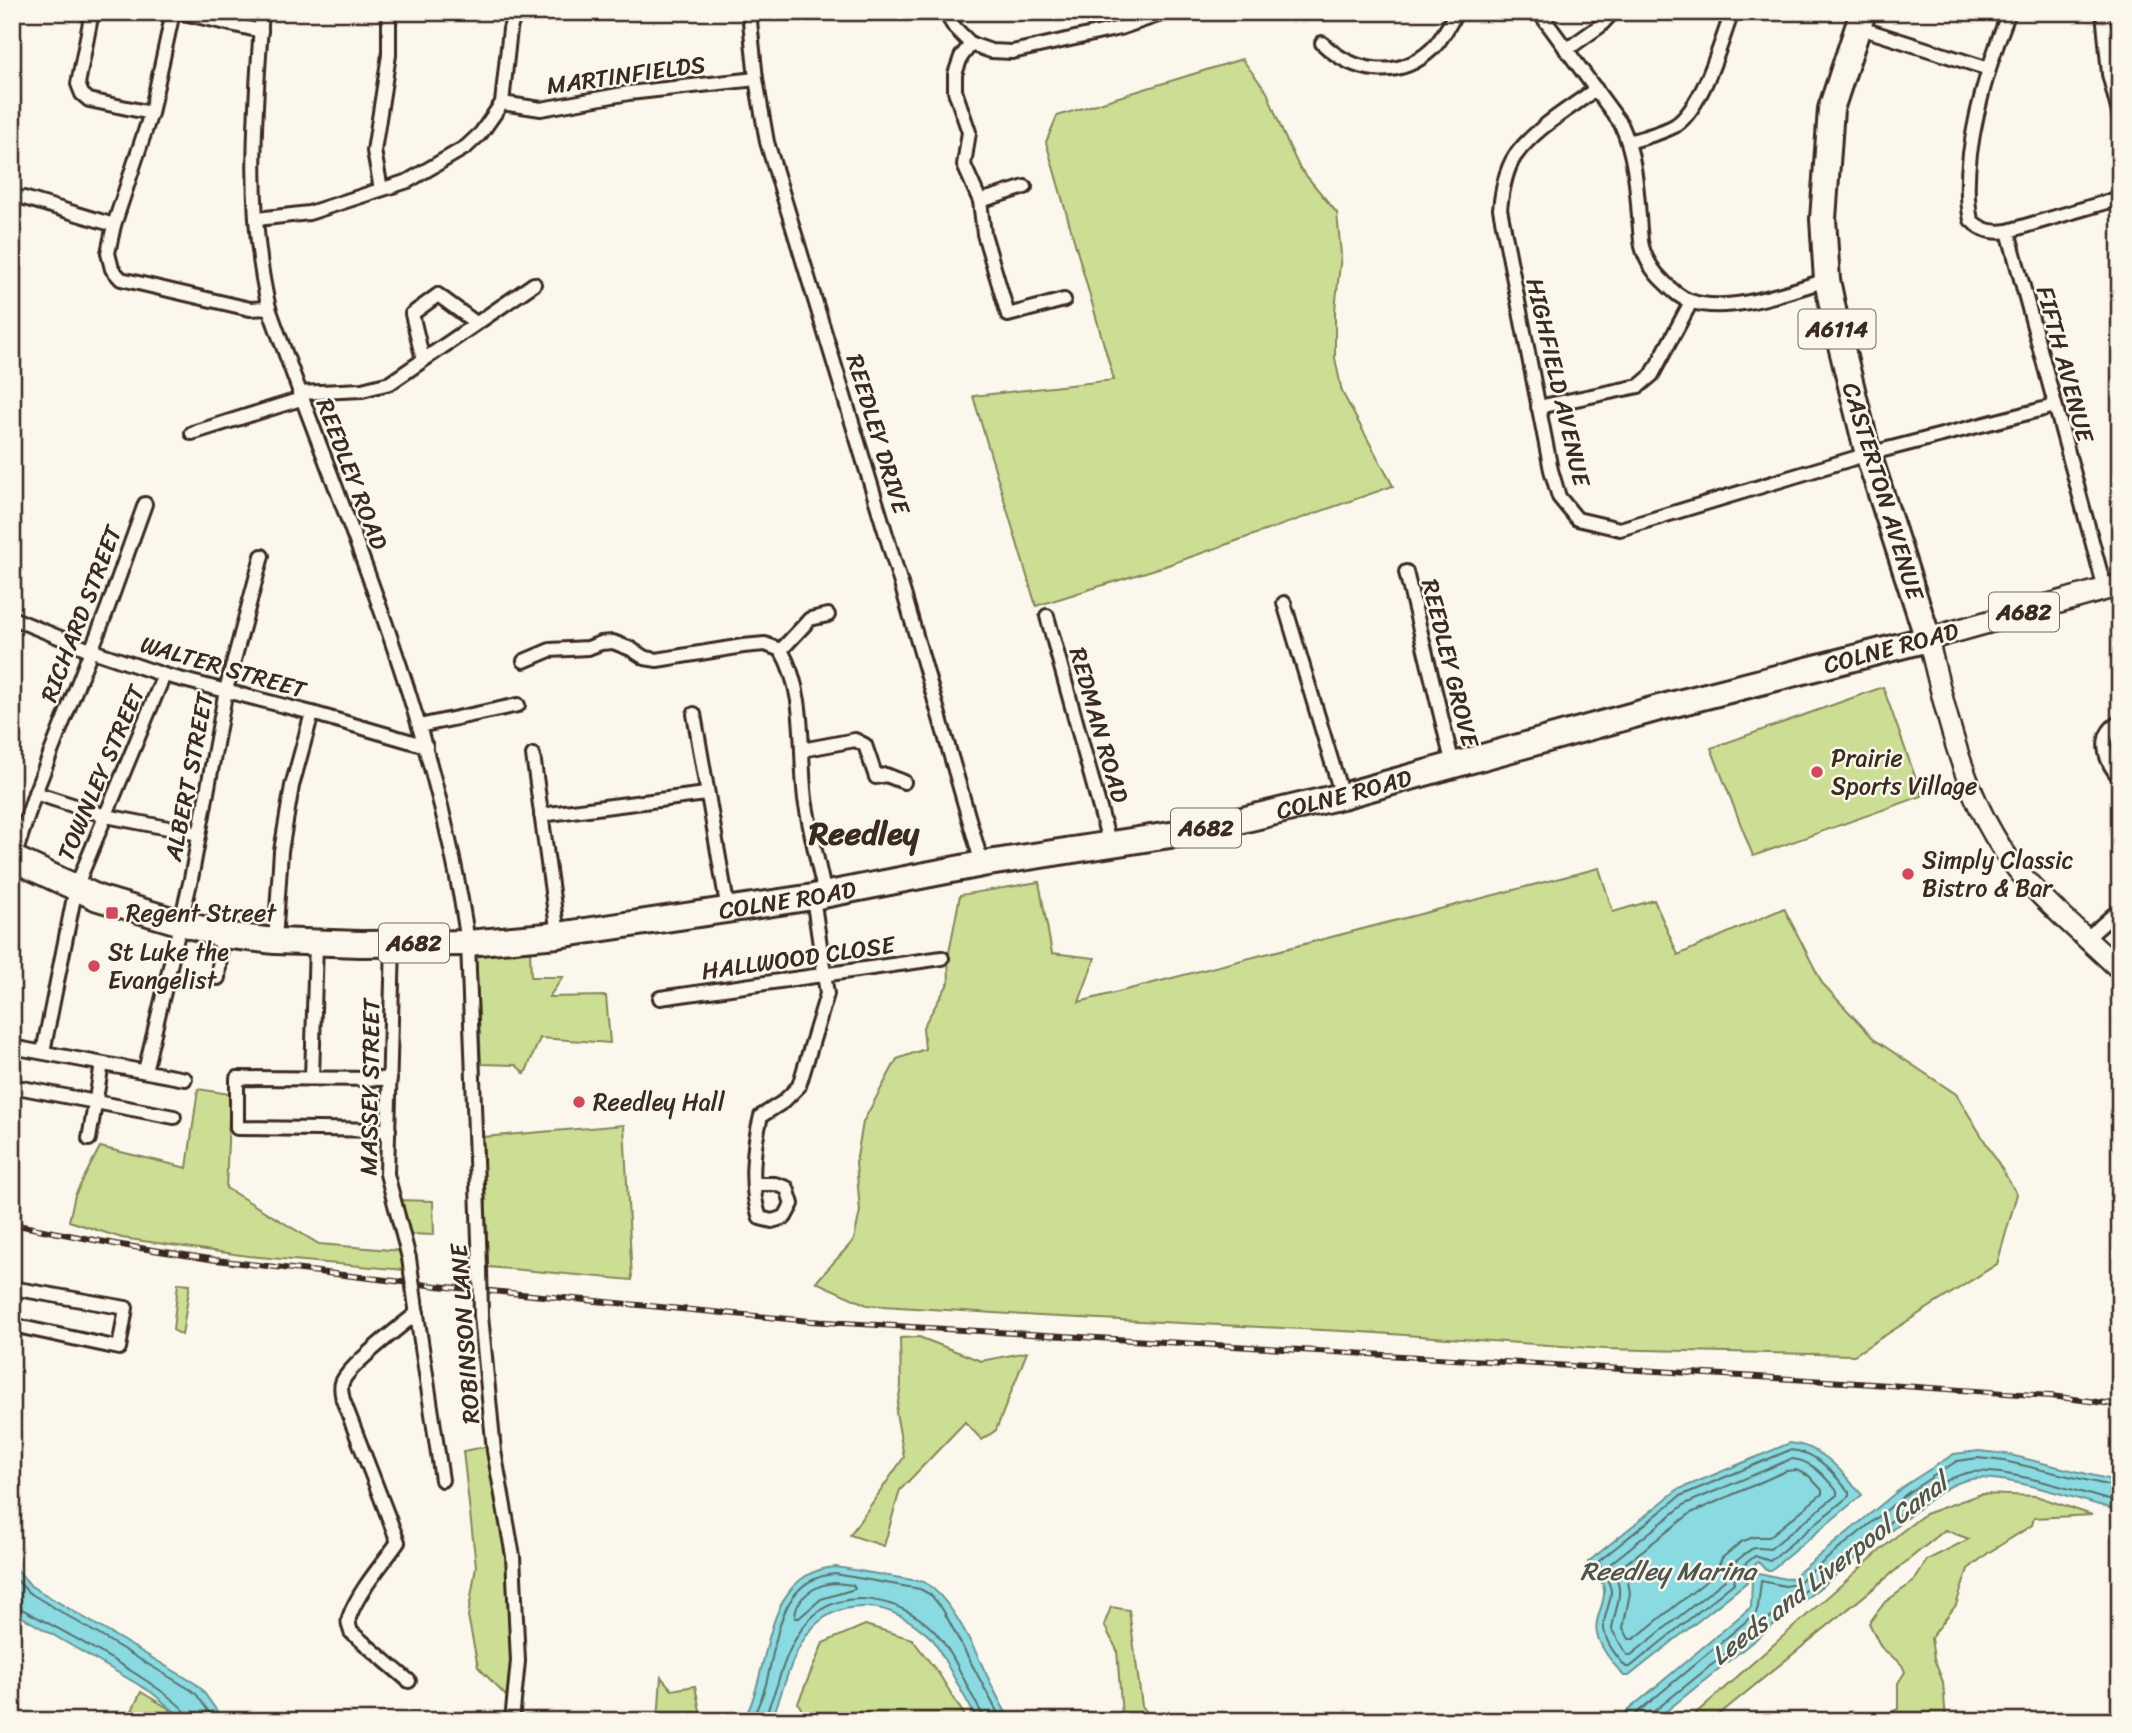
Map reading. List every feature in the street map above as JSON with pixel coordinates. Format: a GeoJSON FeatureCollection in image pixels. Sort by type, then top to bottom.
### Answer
{"type":"FeatureCollection","features":[{"type":"Feature","properties":{"kind":"highway","name":"CASTERTON AVENUE"},"geometry":{"type":"LineString","coordinates":[[1860,20],[1831,109],[1823,219],[1827,280],[1868,454],[1928,639]]}},
{"type":"Feature","properties":{"kind":"highway","name":"COLNE ROAD"},"geometry":{"type":"LineString","coordinates":[[468,943],[558,935],[819,896],[982,864],[1196,831],[1342,796],[1659,708],[1928,639]]}},
{"type":"Feature","properties":{"kind":"highway","name":"A682"},"geometry":{"type":"LineString","coordinates":[[13,859],[98,898],[181,925],[222,935],[316,943],[468,943]]}},
{"type":"Feature","properties":{"kind":"main road","name":"COLNE ROAD"},"geometry":{"type":"LineString","coordinates":[[1928,639],[2112,587]]}},
{"type":"Feature","properties":{"kind":"street"},"geometry":{"type":"LineString","coordinates":[[92,12],[78,84],[82,94],[89,100],[150,113]]}},
{"type":"Feature","properties":{"kind":"street"},"geometry":{"type":"LineString","coordinates":[[173,12],[150,113],[114,225],[108,253],[112,269],[121,279],[250,309],[269,308]]}},
{"type":"Feature","properties":{"kind":"street"},"geometry":{"type":"LineString","coordinates":[[179,12],[261,31]]}},
{"type":"Feature","properties":{"kind":"street","name":"REEDLEY ROAD"},"geometry":{"type":"LineString","coordinates":[[262,12],[253,140],[259,268],[269,308],[384,619],[426,747],[461,896],[468,943]]}},
{"type":"Feature","properties":{"kind":"street"},"geometry":{"type":"LineString","coordinates":[[381,189],[374,151],[389,55],[389,12]]}},
{"type":"Feature","properties":{"kind":"street"},"geometry":{"type":"LineString","coordinates":[[257,219],[309,214],[408,181],[466,147],[481,133],[502,103],[514,12]]}},
{"type":"Feature","properties":{"kind":"street","name":"REEDLEY DRIVE"},"geometry":{"type":"LineString","coordinates":[[749,12],[756,79],[768,142],[982,864]]}},
{"type":"Feature","properties":{"kind":"street"},"geometry":{"type":"LineString","coordinates":[[945,12],[955,28],[971,44],[991,51],[1012,52],[1120,28],[1167,12]]}},
{"type":"Feature","properties":{"kind":"street"},"geometry":{"type":"LineString","coordinates":[[1322,43],[1337,57],[1355,66],[1381,70],[1411,64],[1433,48],[1457,12]]}},
{"type":"Feature","properties":{"kind":"street"},"geometry":{"type":"LineString","coordinates":[[1539,12],[1621,124],[1629,142],[1644,256],[1659,278],[1690,302],[1720,305],[1741,304],[1827,280]]}},
{"type":"Feature","properties":{"kind":"street"},"geometry":{"type":"LineString","coordinates":[[1566,50],[1600,26],[1613,12]]}},
{"type":"Feature","properties":{"kind":"street"},"geometry":{"type":"LineString","coordinates":[[1629,142],[1676,124],[1697,100],[1714,66],[1732,12]]}},
{"type":"Feature","properties":{"kind":"street"},"geometry":{"type":"LineString","coordinates":[[2009,12],[1989,69],[1968,160],[1971,220],[1979,228],[1993,232],[2008,231],[2120,198]]}},
{"type":"Feature","properties":{"kind":"street"},"geometry":{"type":"LineString","coordinates":[[2103,12],[2109,74],[2120,117]]}},
{"type":"Feature","properties":{"kind":"street"},"geometry":{"type":"LineString","coordinates":[[1860,20],[1989,69]]}},
{"type":"Feature","properties":{"kind":"street"},"geometry":{"type":"LineString","coordinates":[[971,44],[961,57],[954,91],[969,132],[964,165],[980,201],[984,234],[1008,315],[1065,300]]}},
{"type":"Feature","properties":{"kind":"street","name":"MARTINFIELDS"},"geometry":{"type":"LineString","coordinates":[[502,103],[541,109],[629,93],[756,79]]}},
{"type":"Feature","properties":{"kind":"street","name":"HIGHFIELD AVENUE"},"geometry":{"type":"LineString","coordinates":[[1596,89],[1554,119],[1515,157],[1503,185],[1500,209],[1538,407],[1559,497],[1577,519],[1620,529],[1868,454],[2055,406]]}},
{"type":"Feature","properties":{"kind":"street"},"geometry":{"type":"LineString","coordinates":[[980,201],[1025,187]]}},
{"type":"Feature","properties":{"kind":"street"},"geometry":{"type":"LineString","coordinates":[[24,198],[114,225]]}},
{"type":"Feature","properties":{"kind":"street","name":"FIFTH AVENUE"},"geometry":{"type":"LineString","coordinates":[[2008,231],[2055,406],[2112,587]]}},
{"type":"Feature","properties":{"kind":"street"},"geometry":{"type":"LineString","coordinates":[[192,433],[300,396],[362,390],[390,383],[534,284]]}},
{"type":"Feature","properties":{"kind":"street"},"geometry":{"type":"LineString","coordinates":[[424,360],[412,314],[438,295],[476,323]]}},
{"type":"Feature","properties":{"kind":"street"},"geometry":{"type":"LineString","coordinates":[[1538,407],[1639,386],[1652,374],[1690,302]]}},
{"type":"Feature","properties":{"kind":"street","name":"RICHARD STREET"},"geometry":{"type":"LineString","coordinates":[[13,859],[35,793],[107,610],[145,504]]}},
{"type":"Feature","properties":{"kind":"street","name":"ALBERT STREET"},"geometry":{"type":"LineString","coordinates":[[145,1071],[181,925],[226,690],[262,556]]}},
{"type":"Feature","properties":{"kind":"street","name":"REEDLEY GROVE"},"geometry":{"type":"LineString","coordinates":[[1406,572],[1453,765]]}},
{"type":"Feature","properties":{"kind":"street"},"geometry":{"type":"LineString","coordinates":[[1284,603],[1342,796]]}},
{"type":"Feature","properties":{"kind":"street"},"geometry":{"type":"LineString","coordinates":[[781,650],[810,619],[828,615]]}},
{"type":"Feature","properties":{"kind":"street","name":"REDMAN ROAD"},"geometry":{"type":"LineString","coordinates":[[1047,616],[1110,845]]}},
{"type":"Feature","properties":{"kind":"street","name":"WALTER STREET"},"geometry":{"type":"LineString","coordinates":[[12,618],[164,675],[312,713],[426,747]]}},
{"type":"Feature","properties":{"kind":"street"},"geometry":{"type":"LineString","coordinates":[[1928,639],[1954,741],[1973,793],[1992,832],[2025,879],[2120,970]]}},
{"type":"Feature","properties":{"kind":"street"},"geometry":{"type":"LineString","coordinates":[[524,661],[550,650],[588,648],[613,642],[645,658],[657,660],[765,644],[781,650],[790,664],[801,716],[805,799],[819,896],[827,994],[799,1086],[783,1102],[761,1116],[754,1184]]}},
{"type":"Feature","properties":{"kind":"street","name":"TOWNLEY STREET"},"geometry":{"type":"LineString","coordinates":[[76,887],[164,675]]}},
{"type":"Feature","properties":{"kind":"street"},"geometry":{"type":"LineString","coordinates":[[419,726],[517,705]]}},
{"type":"Feature","properties":{"kind":"street"},"geometry":{"type":"LineString","coordinates":[[275,941],[281,851],[292,786],[312,713]]}},
{"type":"Feature","properties":{"kind":"street"},"geometry":{"type":"LineString","coordinates":[[694,714],[728,910]]}},
{"type":"Feature","properties":{"kind":"street"},"geometry":{"type":"LineString","coordinates":[[2120,722],[2116,723],[2104,745],[2111,769],[2120,778]]}},
{"type":"Feature","properties":{"kind":"street"},"geometry":{"type":"LineString","coordinates":[[802,750],[855,740],[865,745],[876,777],[886,775],[904,782]]}},
{"type":"Feature","properties":{"kind":"street"},"geometry":{"type":"LineString","coordinates":[[533,755],[558,935]]}},
{"type":"Feature","properties":{"kind":"street"},"geometry":{"type":"LineString","coordinates":[[35,793],[106,816],[199,834]]}},
{"type":"Feature","properties":{"kind":"street"},"geometry":{"type":"LineString","coordinates":[[541,815],[706,794]]}},
{"type":"Feature","properties":{"kind":"street"},"geometry":{"type":"LineString","coordinates":[[43,1052],[76,887]]}},
{"type":"Feature","properties":{"kind":"street"},"geometry":{"type":"LineString","coordinates":[[2087,938],[2120,909]]}},
{"type":"Feature","properties":{"kind":"street"},"geometry":{"type":"LineString","coordinates":[[218,978],[222,935]]}},
{"type":"Feature","properties":{"kind":"street"},"geometry":{"type":"LineString","coordinates":[[312,1078],[316,943]]}},
{"type":"Feature","properties":{"kind":"street","name":"MASSEY STREET"},"geometry":{"type":"LineString","coordinates":[[393,943],[387,1174],[409,1258],[442,1480]]}},
{"type":"Feature","properties":{"kind":"street","name":"ROBINSON LANE"},"geometry":{"type":"LineString","coordinates":[[468,943],[481,1315],[494,1451],[513,1556],[518,1661],[512,1721]]}},
{"type":"Feature","properties":{"kind":"street","name":"HALLWOOD CLOSE"},"geometry":{"type":"LineString","coordinates":[[660,998],[942,958]]}},
{"type":"Feature","properties":{"kind":"street"},"geometry":{"type":"LineString","coordinates":[[12,1047],[185,1079]]}},
{"type":"Feature","properties":{"kind":"street"},"geometry":{"type":"LineString","coordinates":[[89,1139],[93,1102],[102,1064]]}},
{"type":"Feature","properties":{"kind":"street"},"geometry":{"type":"LineString","coordinates":[[388,1130],[237,1128],[237,1078],[390,1079]]}},
{"type":"Feature","properties":{"kind":"street"},"geometry":{"type":"LineString","coordinates":[[12,1086],[174,1117]]}},
{"type":"Feature","properties":{"kind":"street"},"geometry":{"type":"LineString","coordinates":[[12,1288],[126,1308],[119,1349],[12,1325]]}},
{"type":"Feature","properties":{"kind":"street"},"geometry":{"type":"LineString","coordinates":[[409,1681],[351,1632],[348,1623],[364,1591],[398,1542],[343,1400],[341,1383],[347,1374],[416,1310]]}},
{"type":"Feature","properties":{"kind":"green space"},"geometry":{"type":"Polygon","coordinates":[[[1242,59],[1267,92],[1299,167],[1337,213],[1341,255],[1335,310],[1335,358],[1342,392],[1393,486],[1165,566],[1036,606],[973,396],[1114,380],[1046,142],[1057,116],[1242,59]]]}},
{"type":"Feature","properties":{"kind":"green space","name":"Prairie Sports Village"},"geometry":{"type":"Polygon","coordinates":[[[1883,687],[1922,796],[1753,856],[1711,748],[1883,687]]]}},
{"type":"Feature","properties":{"kind":"green space"},"geometry":{"type":"Polygon","coordinates":[[[1599,868],[1613,912],[1654,900],[1678,955],[1784,908],[1822,983],[1875,1040],[1956,1094],[2017,1194],[1997,1264],[1854,1355],[1604,1349],[1362,1332],[867,1305],[816,1282],[854,1240],[860,1211],[856,1163],[863,1122],[897,1059],[925,1049],[923,1027],[949,982],[948,958],[960,895],[1039,882],[1052,953],[1095,958],[1079,1002],[1599,868]]]}},
{"type":"Feature","properties":{"kind":"green space"},"geometry":{"type":"Polygon","coordinates":[[[530,951],[531,977],[563,977],[549,997],[606,996],[610,1043],[540,1038],[525,1074],[516,1065],[481,1064],[476,954],[530,951]]]}},
{"type":"Feature","properties":{"kind":"green space"},"geometry":{"type":"Polygon","coordinates":[[[198,1089],[230,1094],[226,1188],[319,1244],[402,1251],[404,1270],[248,1256],[122,1238],[69,1221],[75,1195],[100,1147],[187,1168],[198,1089]]]}},
{"type":"Feature","properties":{"kind":"green space"},"geometry":{"type":"Polygon","coordinates":[[[624,1125],[632,1280],[488,1267],[483,1137],[624,1125]]]}},
{"type":"Feature","properties":{"kind":"green space"},"geometry":{"type":"Polygon","coordinates":[[[397,1200],[433,1201],[434,1235],[409,1234],[397,1200]]]}},
{"type":"Feature","properties":{"kind":"green space"},"geometry":{"type":"Polygon","coordinates":[[[178,1283],[190,1284],[182,1335],[173,1330],[178,1283]]]}},
{"type":"Feature","properties":{"kind":"green space"},"geometry":{"type":"Polygon","coordinates":[[[919,1337],[981,1361],[1027,1352],[996,1430],[982,1440],[965,1422],[900,1490],[884,1546],[850,1535],[904,1457],[896,1412],[901,1386],[900,1338],[919,1337]]]}},
{"type":"Feature","properties":{"kind":"green space"},"geometry":{"type":"Polygon","coordinates":[[[490,1446],[505,1542],[512,1614],[509,1699],[478,1667],[468,1616],[476,1566],[463,1451],[490,1446]]]}},
{"type":"Feature","properties":{"kind":"green space"},"geometry":{"type":"Polygon","coordinates":[[[1981,1494],[2036,1496],[2092,1515],[2034,1518],[2032,1525],[1968,1569],[1956,1605],[1931,1638],[1934,1659],[1943,1682],[1946,1721],[1883,1721],[1885,1715],[1898,1709],[1898,1683],[1905,1672],[1902,1665],[1881,1647],[1869,1623],[1885,1602],[1913,1582],[1927,1560],[1969,1539],[1945,1530],[1711,1721],[1687,1721],[1900,1533],[1925,1514],[1981,1494]]]}},
{"type":"Feature","properties":{"kind":"green space"},"geometry":{"type":"Polygon","coordinates":[[[1111,1607],[1129,1610],[1142,1706],[1154,1721],[1125,1721],[1122,1717],[1117,1650],[1104,1625],[1111,1607]]]}},
{"type":"Feature","properties":{"kind":"green space"},"geometry":{"type":"Polygon","coordinates":[[[865,1625],[912,1639],[939,1674],[968,1721],[808,1721],[798,1703],[823,1643],[865,1625]]]}},
{"type":"Feature","properties":{"kind":"green space"},"geometry":{"type":"Polygon","coordinates":[[[661,1677],[672,1690],[695,1686],[702,1721],[658,1721],[661,1677]]]}},
{"type":"Feature","properties":{"kind":"green space"},"geometry":{"type":"Polygon","coordinates":[[[141,1692],[168,1708],[180,1721],[127,1721],[141,1692]]]}},
{"type":"Feature","properties":{"kind":"water","name":"Reedley Marina"},"geometry":{"type":"Polygon","coordinates":[[[1790,1443],[1822,1454],[1862,1495],[1771,1570],[1766,1570],[1758,1562],[1754,1566],[1759,1573],[1786,1579],[1792,1578],[1904,1486],[1954,1454],[1979,1451],[2006,1454],[2120,1482],[2120,1511],[2003,1480],[1972,1479],[1946,1488],[1654,1721],[1621,1721],[1621,1716],[1751,1607],[1752,1578],[1747,1572],[1741,1575],[1747,1582],[1629,1676],[1624,1676],[1612,1662],[1597,1634],[1604,1591],[1602,1582],[1588,1562],[1677,1490],[1790,1443]]]}},
{"type":"Feature","properties":{"kind":"water"},"geometry":{"type":"Polygon","coordinates":[[[12,1564],[31,1586],[196,1684],[224,1721],[186,1721],[151,1692],[12,1611],[12,1564]]]}},
{"type":"Feature","properties":{"kind":"water"},"geometry":{"type":"Polygon","coordinates":[[[836,1567],[924,1582],[938,1593],[962,1626],[1011,1721],[978,1721],[934,1641],[904,1618],[886,1610],[867,1607],[844,1609],[826,1617],[812,1629],[792,1662],[771,1721],[743,1721],[781,1604],[794,1586],[811,1573],[836,1567]]]}},
{"type":"Feature","properties":{"kind":"railway"},"geometry":{"type":"LineString","coordinates":[[12,1224],[216,1260],[437,1286],[810,1321],[1843,1382],[2051,1396],[2120,1405]]}},
{"type":"Feature","properties":{"kind":"place","name":"Prairie Sports Village"},"geometry":{"type":"Point","coordinates":[1817,772]}},
{"type":"Feature","properties":{"kind":"place","name":"Simply Classic Bistro & Bar"},"geometry":{"type":"Point","coordinates":[1908,874]}},
{"type":"Feature","properties":{"kind":"place","name":"Regent Street"},"geometry":{"type":"Point","coordinates":[112,913]}},
{"type":"Feature","properties":{"kind":"place","name":"St Luke the Evangelist"},"geometry":{"type":"Point","coordinates":[94,966]}},
{"type":"Feature","properties":{"kind":"place","name":"Reedley Hall"},"geometry":{"type":"Point","coordinates":[579,1102]}},
{"type":"Feature","properties":{"kind":"district","name":"Reedley"},"geometry":{"type":"Point","coordinates":[864,833]}},
{"type":"Feature","properties":{"kind":"water label","name":"Leeds and Liverpool Canal"},"geometry":{"type":"Point","coordinates":[1829,1569]}}]}
